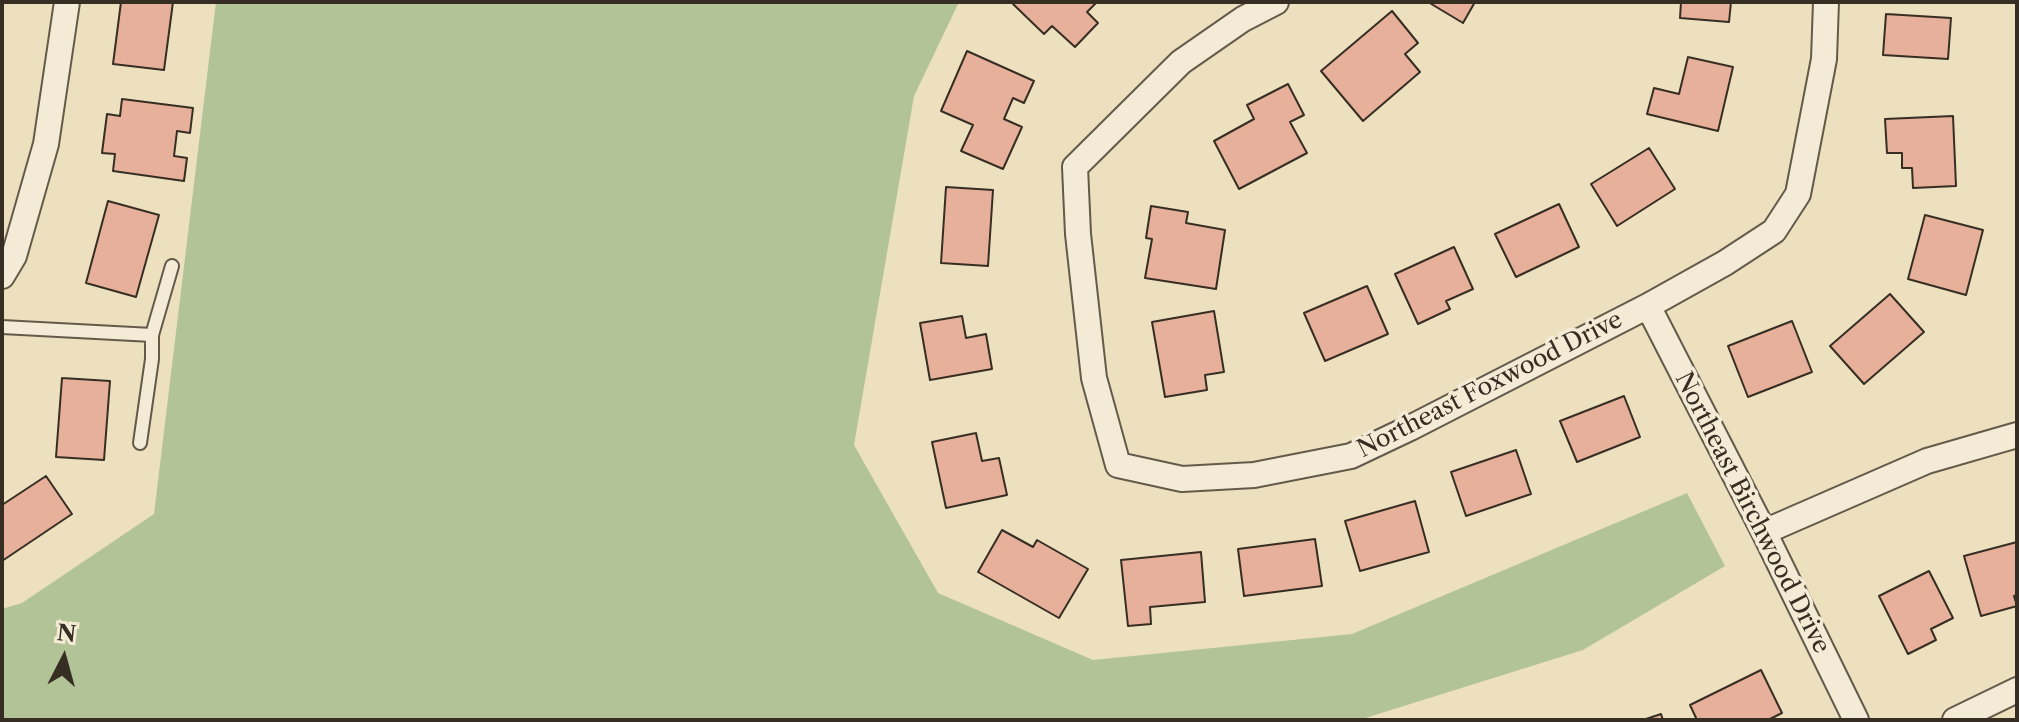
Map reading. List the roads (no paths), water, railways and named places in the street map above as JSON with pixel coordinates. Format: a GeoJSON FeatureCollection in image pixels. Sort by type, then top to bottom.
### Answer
{"type":"FeatureCollection","features":[{"type":"Feature","properties":{"kind":"street"},"geometry":{"type":"LineString","coordinates":[[2,276],[14,256],[46,144],[67,2]]}},
{"type":"Feature","properties":{"kind":"street","name":"Northeast Foxwood Drive"},"geometry":{"type":"LineString","coordinates":[[1276,2],[1243,19],[1181,62],[1075,167],[1078,234],[1094,378],[1118,465],[1182,479],[1254,475],[1351,456],[1648,306],[1725,263],[1774,231],[1798,194],[1824,59],[1826,2]]}},
{"type":"Feature","properties":{"kind":"street","name":"Northeast Birchwood Drive"},"geometry":{"type":"LineString","coordinates":[[1648,306],[1856,720]]}},
{"type":"Feature","properties":{"kind":"street"},"geometry":{"type":"LineString","coordinates":[[1764,532],[1927,461],[2017,435]]}},
{"type":"Feature","properties":{"kind":"street"},"geometry":{"type":"LineString","coordinates":[[1955,720],[2017,690]]}},
{"type":"Feature","properties":{"kind":"lane"},"geometry":{"type":"LineString","coordinates":[[140,443],[152,359],[152,335],[172,266]]}},
{"type":"Feature","properties":{"kind":"lane"},"geometry":{"type":"LineString","coordinates":[[2,327],[152,335]]}}]}
